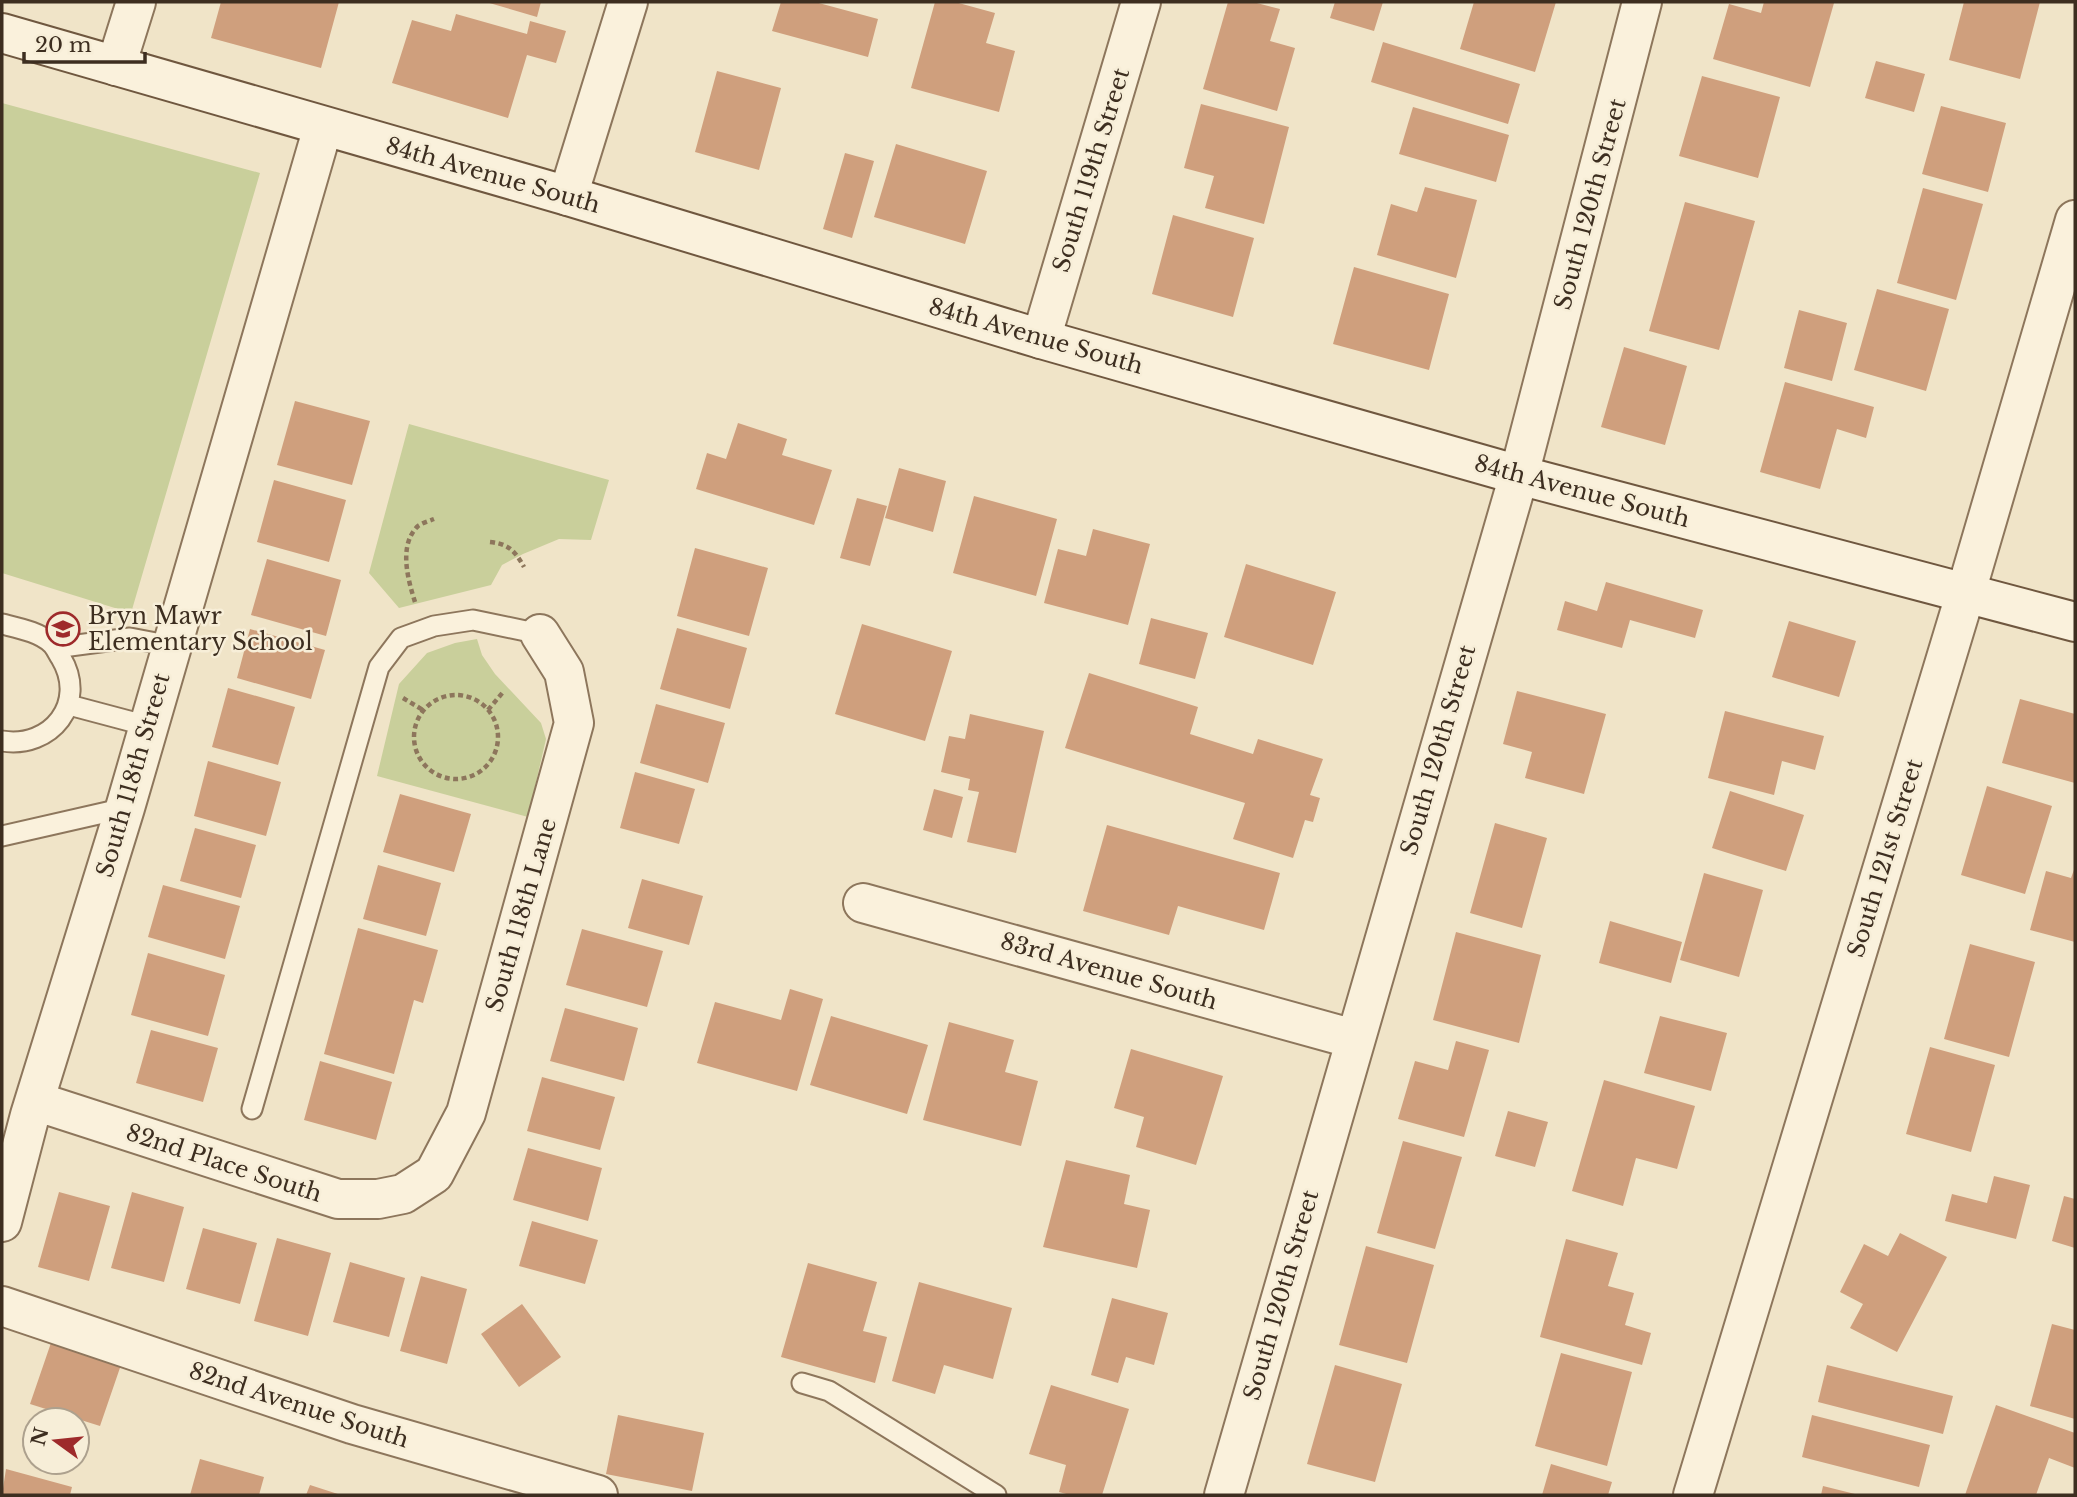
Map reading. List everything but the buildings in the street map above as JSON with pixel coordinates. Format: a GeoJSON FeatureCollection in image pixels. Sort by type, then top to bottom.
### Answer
{"type":"FeatureCollection","features":[{"type":"Feature","properties":{"kind":"street"},"geometry":{"type":"LineString","coordinates":[[116,66],[136,2]]}},
{"type":"Feature","properties":{"kind":"street"},"geometry":{"type":"LineString","coordinates":[[568,196],[628,2]]}},
{"type":"Feature","properties":{"kind":"street","name":"South 119th Street"},"geometry":{"type":"LineString","coordinates":[[1041,338],[1142,2]]}},
{"type":"Feature","properties":{"kind":"street","name":"South 120th Street"},"geometry":{"type":"LineString","coordinates":[[1224,1495],[1519,475],[1642,2]]}},
{"type":"Feature","properties":{"kind":"street","name":"84th Avenue South"},"geometry":{"type":"LineString","coordinates":[[2,33],[568,196],[1041,338],[1519,475],[2075,622]]}},
{"type":"Feature","properties":{"kind":"street","name":"South 118th Street"},"geometry":{"type":"LineString","coordinates":[[2,1222],[35,1101],[125,808],[323,127]]}},
{"type":"Feature","properties":{"kind":"street","name":"South 121st Street"},"geometry":{"type":"LineString","coordinates":[[1693,1495],[1966,592],[2075,220]]}},
{"type":"Feature","properties":{"kind":"street","name":"South 118th Lane"},"geometry":{"type":"LineString","coordinates":[[415,1186],[434,1174],[466,1113],[575,723],[564,672],[540,634]]}},
{"type":"Feature","properties":{"kind":"street","name":"83rd Avenue South"},"geometry":{"type":"LineString","coordinates":[[863,903],[1354,1039]]}},
{"type":"Feature","properties":{"kind":"street","name":"82nd Place South"},"geometry":{"type":"LineString","coordinates":[[35,1101],[338,1199],[378,1199],[403,1194],[415,1186]]}},
{"type":"Feature","properties":{"kind":"street","name":"82nd Avenue South"},"geometry":{"type":"LineString","coordinates":[[2,1306],[352,1424],[598,1495]]}},
{"type":"Feature","properties":{"kind":"lane"},"geometry":{"type":"LineString","coordinates":[[252,1109],[379,667],[401,638],[434,626],[473,620],[540,634]]}},
{"type":"Feature","properties":{"kind":"lane"},"geometry":{"type":"LineString","coordinates":[[2,624],[32,632],[52,644],[64,664],[71,684],[68,705],[57,723],[43,736],[28,741],[2,741]]}},
{"type":"Feature","properties":{"kind":"lane"},"geometry":{"type":"LineString","coordinates":[[55,648],[130,638],[172,646]]}},
{"type":"Feature","properties":{"kind":"lane"},"geometry":{"type":"LineString","coordinates":[[68,705],[148,726]]}},
{"type":"Feature","properties":{"kind":"lane"},"geometry":{"type":"LineString","coordinates":[[2,836],[125,808]]}},
{"type":"Feature","properties":{"kind":"lane"},"geometry":{"type":"LineString","coordinates":[[802,1383],[829,1391],[996,1495]]}},
{"type":"Feature","properties":{"kind":"path"},"geometry":{"type":"LineString","coordinates":[[423,630],[406,573],[406,558],[411,537],[418,526],[434,519]]}},
{"type":"Feature","properties":{"kind":"path"},"geometry":{"type":"LineString","coordinates":[[490,542],[505,543],[514,550],[524,566]]}},
{"type":"Feature","properties":{"kind":"path"},"geometry":{"type":"LineString","coordinates":[[488,710],[504,691]]}},
{"type":"Feature","properties":{"kind":"path"},"geometry":{"type":"LineString","coordinates":[[452,695],[468,696],[488,710],[498,733],[496,749],[488,764],[475,774],[460,779],[443,778],[429,770],[419,757],[414,741],[415,725],[423,710],[436,700],[452,695]]}},
{"type":"Feature","properties":{"kind":"green space","name":"Bryn Mawr Elementary School"},"geometry":{"type":"Polygon","coordinates":[[[2,103],[260,173],[131,613],[2,573],[2,103]]]}},
{"type":"Feature","properties":{"kind":"green space"},"geometry":{"type":"Polygon","coordinates":[[[409,424],[609,480],[591,540],[559,539],[502,565],[491,585],[399,608],[369,573],[409,424]]]}},
{"type":"Feature","properties":{"kind":"green space"},"geometry":{"type":"Polygon","coordinates":[[[477,639],[482,655],[495,674],[541,723],[546,739],[528,817],[377,776],[399,684],[427,653],[477,639]]]}},
{"type":"Feature","properties":{"kind":"place","name":"Bryn Mawr Elementary School"},"geometry":{"type":"Point","coordinates":[63,629]}}]}
